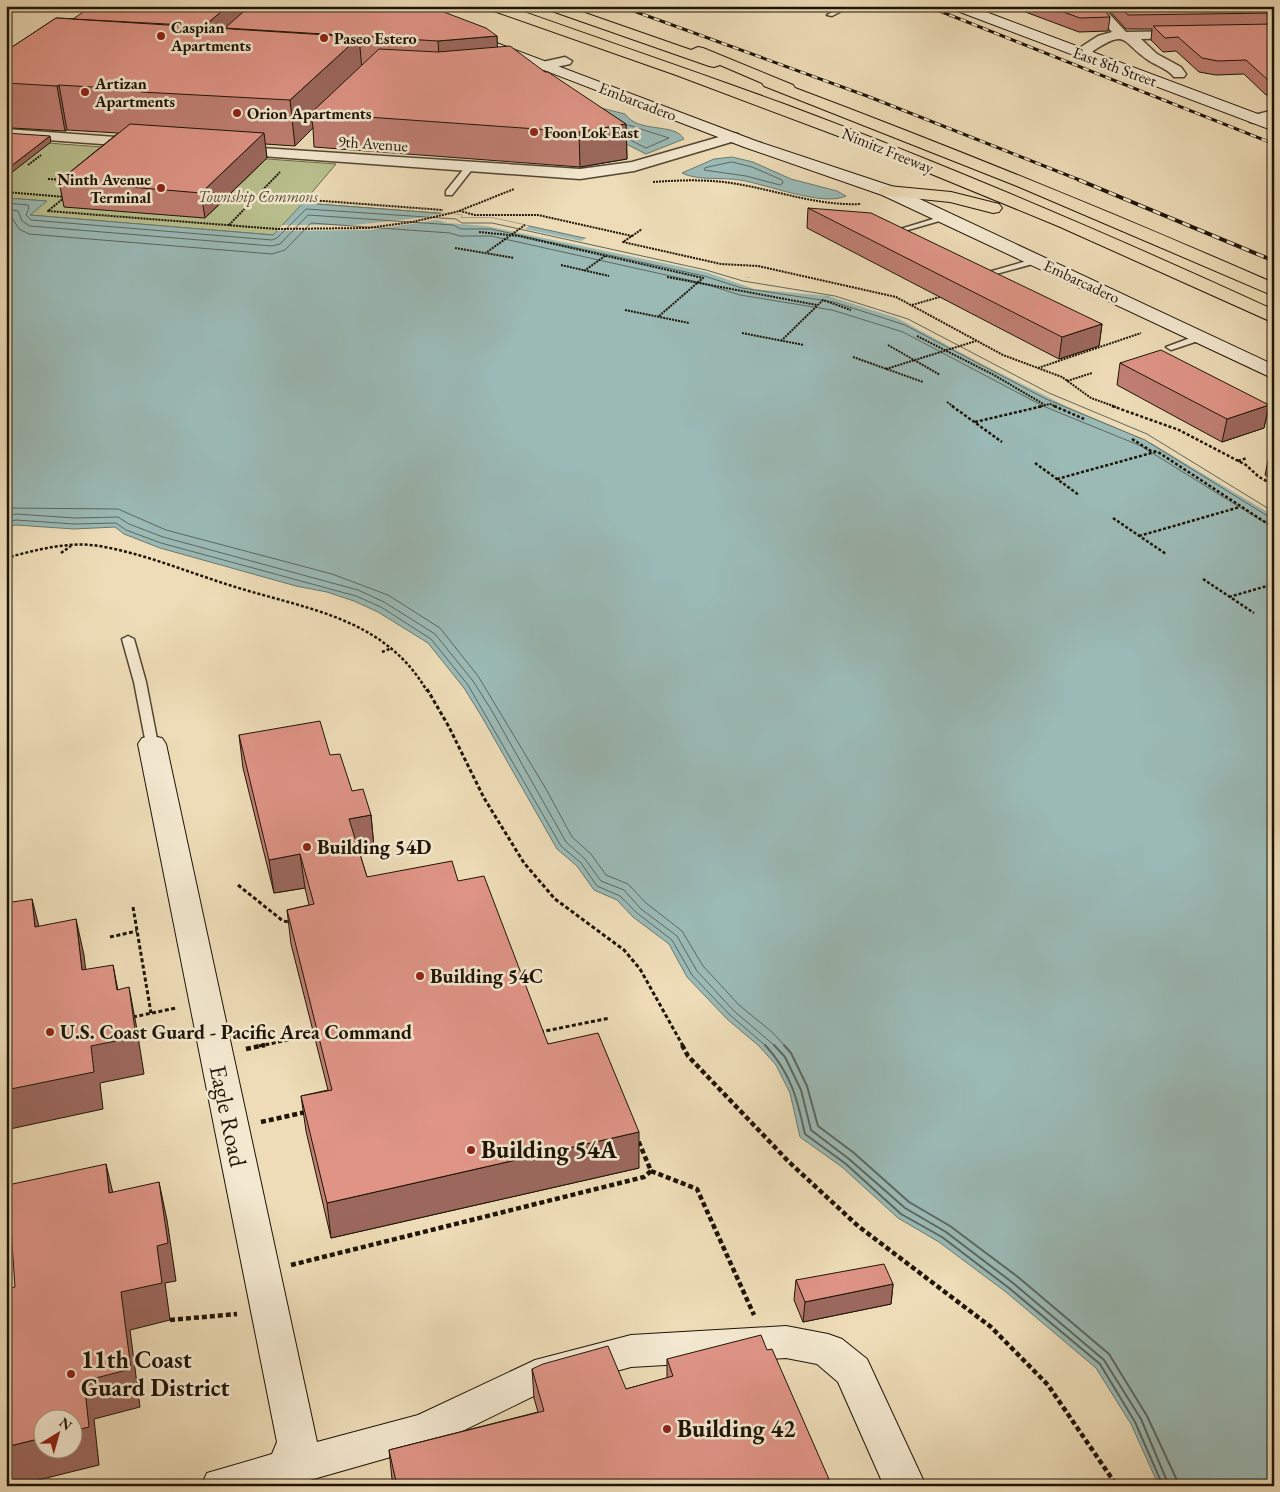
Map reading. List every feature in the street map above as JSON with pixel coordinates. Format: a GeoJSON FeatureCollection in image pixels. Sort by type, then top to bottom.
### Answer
{"type":"FeatureCollection","features":[{"type":"Feature","properties":{"kind":"highway","name":"Nimitz Freeway"},"geometry":{"type":"LineString","coordinates":[[493,6],[706,80],[894,152],[1028,207],[1274,317]]}},
{"type":"Feature","properties":{"kind":"highway","name":"Nimitz Freeway"},"geometry":{"type":"LineString","coordinates":[[551,6],[833,107],[953,154],[1274,290]]}},
{"type":"Feature","properties":{"kind":"highway"},"geometry":{"type":"LineString","coordinates":[[580,6],[735,65],[833,107]]}},
{"type":"Feature","properties":{"kind":"highway"},"geometry":{"type":"LineString","coordinates":[[888,191],[951,197],[978,203],[1000,210],[1154,277],[1249,305]]}},
{"type":"Feature","properties":{"kind":"highway"},"geometry":{"type":"LineString","coordinates":[[946,218],[956,209],[964,207],[1000,210]]}},
{"type":"Feature","properties":{"kind":"main road","name":"East 8th Street"},"geometry":{"type":"LineString","coordinates":[[957,6],[1088,52],[1179,74],[1274,113]]}},
{"type":"Feature","properties":{"kind":"main road","name":"East 8th Street"},"geometry":{"type":"LineString","coordinates":[[979,6],[1088,52],[1274,126]]}},
{"type":"Feature","properties":{"kind":"main road","name":"Embarcadero"},"geometry":{"type":"LineString","coordinates":[[888,191],[870,177],[832,161],[565,62],[484,36],[546,66],[733,137],[888,191],[1274,373]]}},
{"type":"Feature","properties":{"kind":"main road","name":"Eagle Road"},"geometry":{"type":"LineString","coordinates":[[152,744],[297,1442],[288,1477]]}},
{"type":"Feature","properties":{"kind":"main road"},"geometry":{"type":"LineString","coordinates":[[222,1486],[288,1477],[331,1458],[426,1430],[535,1377],[631,1351],[786,1342],[828,1350],[853,1371],[905,1486]]}},
{"type":"Feature","properties":{"kind":"street"},"geometry":{"type":"LineString","coordinates":[[1095,6],[1122,35],[1133,39],[1148,54],[1176,70],[1179,74]]}},
{"type":"Feature","properties":{"kind":"street"},"geometry":{"type":"LineString","coordinates":[[1088,52],[1103,39],[1122,35],[1196,34]]}},
{"type":"Feature","properties":{"kind":"street"},"geometry":{"type":"LineString","coordinates":[[508,73],[565,62]]}},
{"type":"Feature","properties":{"kind":"street"},"geometry":{"type":"LineString","coordinates":[[1255,119],[1274,113]]}},
{"type":"Feature","properties":{"kind":"street"},"geometry":{"type":"LineString","coordinates":[[6,133],[155,144]]}},
{"type":"Feature","properties":{"kind":"street","name":"9th Avenue"},"geometry":{"type":"LineString","coordinates":[[219,149],[547,173],[599,173],[634,166],[733,137]]}},
{"type":"Feature","properties":{"kind":"street"},"geometry":{"type":"LineString","coordinates":[[297,154],[310,141]]}},
{"type":"Feature","properties":{"kind":"lane"},"geometry":{"type":"LineString","coordinates":[[830,15],[848,6]]}},
{"type":"Feature","properties":{"kind":"lane"},"geometry":{"type":"LineString","coordinates":[[449,193],[470,168]]}},
{"type":"Feature","properties":{"kind":"lane"},"geometry":{"type":"LineString","coordinates":[[900,230],[946,218]]}},
{"type":"Feature","properties":{"kind":"lane"},"geometry":{"type":"LineString","coordinates":[[989,273],[1037,260]]}},
{"type":"Feature","properties":{"kind":"lane"},"geometry":{"type":"LineString","coordinates":[[1171,347],[1201,337]]}},
{"type":"Feature","properties":{"kind":"lane"},"geometry":{"type":"LineString","coordinates":[[128,639],[140,682],[152,744]]}},
{"type":"Feature","properties":{"kind":"path"},"geometry":{"type":"LineString","coordinates":[[228,226],[286,166]]}},
{"type":"Feature","properties":{"kind":"path"},"geometry":{"type":"LineString","coordinates":[[48,179],[66,180]]}},
{"type":"Feature","properties":{"kind":"path"},"geometry":{"type":"LineString","coordinates":[[6,192],[65,197],[48,211],[277,229],[368,228],[412,222],[453,214],[517,188]]}},
{"type":"Feature","properties":{"kind":"path"},"geometry":{"type":"LineString","coordinates":[[230,194],[460,211],[475,214],[538,216],[632,236]]}},
{"type":"Feature","properties":{"kind":"path"},"geometry":{"type":"LineString","coordinates":[[486,252],[524,225]]}},
{"type":"Feature","properties":{"kind":"path"},"geometry":{"type":"LineString","coordinates":[[642,229],[622,242],[721,264],[758,266],[896,296],[1003,355],[1067,381],[1091,398],[1179,430],[1238,461],[1259,477],[1274,485]]}},
{"type":"Feature","properties":{"kind":"path"},"geometry":{"type":"LineString","coordinates":[[479,232],[508,235],[703,278],[658,317]]}},
{"type":"Feature","properties":{"kind":"path"},"geometry":{"type":"LineString","coordinates":[[455,248],[514,258]]}},
{"type":"Feature","properties":{"kind":"path"},"geometry":{"type":"LineString","coordinates":[[584,270],[606,256]]}},
{"type":"Feature","properties":{"kind":"path"},"geometry":{"type":"LineString","coordinates":[[561,265],[609,276]]}},
{"type":"Feature","properties":{"kind":"path"},"geometry":{"type":"LineString","coordinates":[[667,277],[818,305]]}},
{"type":"Feature","properties":{"kind":"path"},"geometry":{"type":"LineString","coordinates":[[912,305],[945,296]]}},
{"type":"Feature","properties":{"kind":"path"},"geometry":{"type":"LineString","coordinates":[[782,341],[823,300],[851,310]]}},
{"type":"Feature","properties":{"kind":"path"},"geometry":{"type":"LineString","coordinates":[[626,310],[689,323]]}},
{"type":"Feature","properties":{"kind":"path"},"geometry":{"type":"LineString","coordinates":[[1038,368],[1143,332]]}},
{"type":"Feature","properties":{"kind":"path"},"geometry":{"type":"LineString","coordinates":[[742,333],[804,345]]}},
{"type":"Feature","properties":{"kind":"path"},"geometry":{"type":"LineString","coordinates":[[917,336],[943,351],[994,375],[1045,405]]}},
{"type":"Feature","properties":{"kind":"path"},"geometry":{"type":"LineString","coordinates":[[886,369],[976,341]]}},
{"type":"Feature","properties":{"kind":"path"},"geometry":{"type":"LineString","coordinates":[[888,345],[940,375]]}},
{"type":"Feature","properties":{"kind":"path"},"geometry":{"type":"LineString","coordinates":[[853,357],[924,382]]}},
{"type":"Feature","properties":{"kind":"path"},"geometry":{"type":"LineString","coordinates":[[1067,381],[1092,373]]}},
{"type":"Feature","properties":{"kind":"path"},"geometry":{"type":"LineString","coordinates":[[947,402],[1002,442]]}},
{"type":"Feature","properties":{"kind":"path"},"geometry":{"type":"LineString","coordinates":[[975,422],[1050,404],[1084,419]]}},
{"type":"Feature","properties":{"kind":"path"},"geometry":{"type":"LineString","coordinates":[[1132,439],[1156,452],[1274,528]]}},
{"type":"Feature","properties":{"kind":"path"},"geometry":{"type":"LineString","coordinates":[[1057,479],[1156,452]]}},
{"type":"Feature","properties":{"kind":"path"},"geometry":{"type":"LineString","coordinates":[[1238,461],[1247,458]]}},
{"type":"Feature","properties":{"kind":"path"},"geometry":{"type":"LineString","coordinates":[[1035,463],[1079,494]]}},
{"type":"Feature","properties":{"kind":"path"},"geometry":{"type":"LineString","coordinates":[[1139,536],[1240,507]]}},
{"type":"Feature","properties":{"kind":"path"},"geometry":{"type":"LineString","coordinates":[[1113,518],[1166,554]]}},
{"type":"Feature","properties":{"kind":"path"},"geometry":{"type":"LineString","coordinates":[[61,553],[72,546]]}},
{"type":"Feature","properties":{"kind":"path"},"geometry":{"type":"LineString","coordinates":[[6,558],[30,551],[72,546],[98,546],[135,555],[231,586],[337,616],[392,648],[423,683],[449,727],[484,798],[524,863],[555,899],[624,950],[640,969],[688,1056],[789,1162],[858,1226],[991,1327],[1048,1385],[1118,1486]]}},
{"type":"Feature","properties":{"kind":"path"},"geometry":{"type":"LineString","coordinates":[[1203,579],[1254,614]]}},
{"type":"Feature","properties":{"kind":"path"},"geometry":{"type":"LineString","coordinates":[[1229,597],[1274,584]]}},
{"type":"Feature","properties":{"kind":"path"},"geometry":{"type":"LineString","coordinates":[[382,652],[392,648]]}},
{"type":"Feature","properties":{"kind":"path"},"geometry":{"type":"LineString","coordinates":[[238,885],[283,921],[299,921]]}},
{"type":"Feature","properties":{"kind":"path"},"geometry":{"type":"LineString","coordinates":[[133,907],[151,1013]]}},
{"type":"Feature","properties":{"kind":"path"},"geometry":{"type":"LineString","coordinates":[[290,922],[292,929]]}},
{"type":"Feature","properties":{"kind":"path"},"geometry":{"type":"LineString","coordinates":[[110,937],[137,931]]}},
{"type":"Feature","properties":{"kind":"path"},"geometry":{"type":"LineString","coordinates":[[125,1019],[205,1002]]}},
{"type":"Feature","properties":{"kind":"path"},"geometry":{"type":"LineString","coordinates":[[532,1034],[610,1018]]}},
{"type":"Feature","properties":{"kind":"path"},"geometry":{"type":"LineString","coordinates":[[216,1055],[320,1034],[318,1025]]}},
{"type":"Feature","properties":{"kind":"path"},"geometry":{"type":"LineString","coordinates":[[231,1129],[312,1111]]}},
{"type":"Feature","properties":{"kind":"path"},"geometry":{"type":"LineString","coordinates":[[636,1136],[651,1171],[697,1190],[766,1343]]}},
{"type":"Feature","properties":{"kind":"path"},"geometry":{"type":"LineString","coordinates":[[281,1267],[533,1206],[644,1177],[651,1171]]}},
{"type":"Feature","properties":{"kind":"path"},"geometry":{"type":"LineString","coordinates":[[170,1320],[237,1314]]}},
{"type":"Feature","properties":{"kind":"green space","name":"Township Commons"},"geometry":{"type":"Polygon","coordinates":[[[6,140],[336,164],[303,203],[452,214],[273,235],[29,215],[46,201],[6,198],[6,140]]]}},
{"type":"Feature","properties":{"kind":"water"},"geometry":{"type":"Polygon","coordinates":[[[593,106],[625,114],[639,124],[673,131],[684,139],[646,154],[626,144],[593,106]]]}},
{"type":"Feature","properties":{"kind":"water"},"geometry":{"type":"Polygon","coordinates":[[[732,157],[753,162],[791,179],[837,191],[846,196],[836,199],[823,199],[794,194],[751,182],[703,178],[682,173],[714,159],[732,157]]]}},
{"type":"Feature","properties":{"kind":"water"},"geometry":{"type":"Polygon","coordinates":[[[6,198],[47,201],[30,215],[273,235],[303,203],[462,215],[461,218],[493,218],[707,265],[744,277],[910,314],[1274,506],[1274,1486],[1159,1486],[1131,1424],[1096,1368],[1006,1292],[939,1242],[898,1218],[842,1167],[800,1137],[790,1093],[776,1065],[759,1046],[727,1019],[687,977],[669,944],[633,917],[617,900],[594,890],[577,866],[557,849],[464,688],[428,643],[378,612],[354,601],[327,592],[296,586],[160,548],[124,534],[115,527],[74,529],[16,525],[6,527],[6,198]]]}},
{"type":"Feature","properties":{"kind":"pier"},"geometry":{"type":"Polygon","coordinates":[[[444,213],[462,215],[461,218],[493,218],[529,226],[525,229],[581,241],[588,237],[723,267],[749,278],[753,276],[836,291],[838,289],[911,312],[957,338],[1029,373],[1063,393],[1151,427],[1274,503],[1274,516],[1153,444],[1066,406],[982,364],[897,318],[828,296],[754,289],[706,272],[486,226],[447,223],[437,220],[370,230],[277,231],[282,225],[354,225],[419,218],[444,213]]]}},
{"type":"Feature","properties":{"kind":"building"},"geometry":{"type":"Polygon","coordinates":[[[92,6],[228,6],[204,26],[73,19],[92,6]]]}},
{"type":"Feature","properties":{"kind":"building"},"geometry":{"type":"Polygon","coordinates":[[[250,6],[428,6],[486,28],[497,36],[438,41],[225,28],[250,6]]]}},
{"type":"Feature","properties":{"kind":"building"},"geometry":{"type":"Polygon","coordinates":[[[1047,6],[1101,6],[1110,17],[1080,18],[1047,6]]]}},
{"type":"Feature","properties":{"kind":"building"},"geometry":{"type":"Polygon","coordinates":[[[1119,6],[1274,6],[1274,13],[1128,15],[1119,6]]]}},
{"type":"Feature","properties":{"kind":"building"},"geometry":{"type":"Polygon","coordinates":[[[56,18],[359,37],[290,100],[6,83],[6,51],[56,18]]]}},
{"type":"Feature","properties":{"kind":"building"},"geometry":{"type":"Polygon","coordinates":[[[1274,24],[1274,81],[1269,81],[1246,60],[1218,61],[1202,58],[1178,37],[1165,38],[1153,26],[1274,24]]]}},
{"type":"Feature","properties":{"kind":"building"},"geometry":{"type":"Polygon","coordinates":[[[510,46],[545,72],[548,72],[626,124],[579,132],[311,113],[379,49],[438,52],[510,46]]]}},
{"type":"Feature","properties":{"kind":"building"},"geometry":{"type":"Polygon","coordinates":[[[130,124],[264,133],[201,193],[59,181],[130,124]]]}},
{"type":"Feature","properties":{"kind":"building"},"geometry":{"type":"Polygon","coordinates":[[[6,133],[50,136],[6,170],[6,133]]]}},
{"type":"Feature","properties":{"kind":"building"},"geometry":{"type":"Polygon","coordinates":[[[808,208],[871,213],[1102,324],[1062,337],[808,208]]]}},
{"type":"Feature","properties":{"kind":"building"},"geometry":{"type":"Polygon","coordinates":[[[1161,350],[1269,405],[1227,419],[1120,363],[1161,350]]]}},
{"type":"Feature","properties":{"kind":"building"},"geometry":{"type":"Polygon","coordinates":[[[320,721],[330,755],[340,754],[352,791],[363,789],[371,815],[349,819],[367,877],[452,861],[458,881],[484,876],[548,1044],[598,1033],[639,1132],[327,1203],[301,1096],[332,1090],[287,910],[314,904],[300,854],[269,860],[239,735],[320,721]]]}},
{"type":"Feature","properties":{"kind":"building","name":"U.S. Coast Guard - Pacific Area Command"},"geometry":{"type":"Polygon","coordinates":[[[32,899],[35,927],[76,919],[82,970],[113,965],[117,990],[129,987],[136,1037],[91,1046],[94,1072],[6,1090],[6,903],[32,899]]]}},
{"type":"Feature","properties":{"kind":"building","name":"11th Coast Guard District"},"geometry":{"type":"Polygon","coordinates":[[[106,1164],[109,1193],[159,1182],[168,1243],[157,1246],[162,1283],[121,1292],[131,1369],[84,1381],[89,1427],[82,1429],[82,1410],[32,1410],[32,1440],[6,1447],[6,1289],[15,1287],[8,1185],[106,1164]]]}},
{"type":"Feature","properties":{"kind":"building"},"geometry":{"type":"Polygon","coordinates":[[[884,1264],[893,1284],[805,1302],[796,1280],[884,1264]]]}},
{"type":"Feature","properties":{"kind":"building","name":"Building 42"},"geometry":{"type":"Polygon","coordinates":[[[761,1335],[767,1350],[772,1349],[832,1486],[397,1486],[389,1450],[544,1411],[532,1369],[543,1364],[608,1346],[626,1389],[673,1376],[667,1359],[761,1335]]]}},
{"type":"Feature","properties":{"kind":"railway"},"geometry":{"type":"LineString","coordinates":[[620,6],[867,96],[1082,181]]}},
{"type":"Feature","properties":{"kind":"railway"},"geometry":{"type":"LineString","coordinates":[[927,6],[1274,144]]}},
{"type":"Feature","properties":{"kind":"railway"},"geometry":{"type":"LineString","coordinates":[[1079,180],[1274,261]]}},
{"type":"Feature","properties":{"kind":"place","name":"Caspian Apartments"},"geometry":{"type":"Point","coordinates":[161,36]}},
{"type":"Feature","properties":{"kind":"place","name":"Paseo Estero"},"geometry":{"type":"Point","coordinates":[324,38]}},
{"type":"Feature","properties":{"kind":"place","name":"Artizan Apartments"},"geometry":{"type":"Point","coordinates":[85,92]}},
{"type":"Feature","properties":{"kind":"place","name":"Orion Apartments"},"geometry":{"type":"Point","coordinates":[237,113]}},
{"type":"Feature","properties":{"kind":"place","name":"Foon Lok East"},"geometry":{"type":"Point","coordinates":[534,132]}},
{"type":"Feature","properties":{"kind":"place","name":"Ninth Avenue Terminal"},"geometry":{"type":"Point","coordinates":[161,188]}},
{"type":"Feature","properties":{"kind":"place","name":"Building 54D"},"geometry":{"type":"Point","coordinates":[307,847]}},
{"type":"Feature","properties":{"kind":"place","name":"Building 54C"},"geometry":{"type":"Point","coordinates":[420,976]}},
{"type":"Feature","properties":{"kind":"place","name":"U.S. Coast Guard - Pacific Area Command"},"geometry":{"type":"Point","coordinates":[50,1032]}},
{"type":"Feature","properties":{"kind":"place","name":"Building 54A"},"geometry":{"type":"Point","coordinates":[471,1150]}},
{"type":"Feature","properties":{"kind":"place","name":"11th Coast Guard District"},"geometry":{"type":"Point","coordinates":[71,1374]}},
{"type":"Feature","properties":{"kind":"place","name":"Building 42"},"geometry":{"type":"Point","coordinates":[667,1429]}}]}
